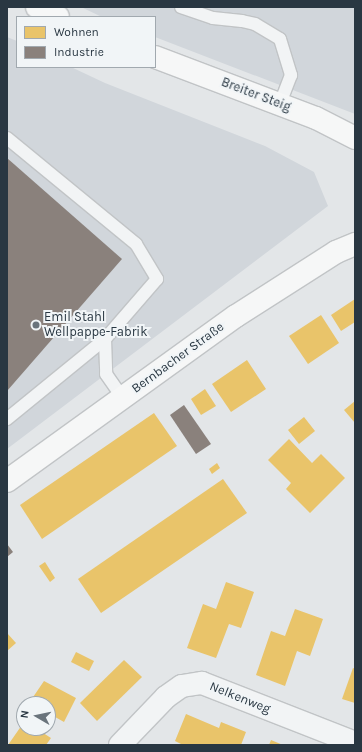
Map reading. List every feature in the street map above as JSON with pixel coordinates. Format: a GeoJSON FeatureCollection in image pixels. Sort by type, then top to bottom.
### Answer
{"type":"FeatureCollection","features":[{"type":"Feature","properties":{"kind":"street"},"geometry":{"type":"LineString","coordinates":[[37,7],[56,16]]}},
{"type":"Feature","properties":{"kind":"street","name":"Breiter Steig"},"geometry":{"type":"LineString","coordinates":[[156,56],[316,118],[355,138]]}},
{"type":"Feature","properties":{"kind":"street"},"geometry":{"type":"LineString","coordinates":[[316,118],[355,124]]}},
{"type":"Feature","properties":{"kind":"street","name":"Bernbacher Straße"},"geometry":{"type":"LineString","coordinates":[[7,480],[236,316],[336,252],[355,244]]}},
{"type":"Feature","properties":{"kind":"street","name":"Nelkenweg"},"geometry":{"type":"LineString","coordinates":[[120,745],[166,697],[182,686],[202,683],[355,743]]}},
{"type":"Feature","properties":{"kind":"lane"},"geometry":{"type":"LineString","coordinates":[[187,8],[213,18],[255,24],[280,39],[291,75],[280,104]]}},
{"type":"Feature","properties":{"kind":"lane"},"geometry":{"type":"LineString","coordinates":[[7,138],[136,244],[158,279],[105,340],[7,419]]}},
{"type":"Feature","properties":{"kind":"lane"},"geometry":{"type":"LineString","coordinates":[[105,340],[106,374],[123,398]]}},
{"type":"Feature","properties":{"kind":"shaded area"},"geometry":{"type":"Polygon","coordinates":[[[81,7],[355,7],[355,114],[156,37],[156,16],[100,16],[81,7]]]}},
{"type":"Feature","properties":{"kind":"shaded area"},"geometry":{"type":"Polygon","coordinates":[[[7,37],[16,41],[16,68],[73,68],[105,83],[265,146],[314,172],[328,206],[7,449],[7,37]]]}},
{"type":"Feature","properties":{"kind":"building: Wohnen"},"geometry":{"type":"Polygon","coordinates":[[[355,299],[355,322],[341,331],[331,315],[355,299]]]}},
{"type":"Feature","properties":{"kind":"building: Wohnen"},"geometry":{"type":"Polygon","coordinates":[[[321,315],[339,343],[308,364],[289,336],[321,315]]]}},
{"type":"Feature","properties":{"kind":"building: Wohnen"},"geometry":{"type":"Polygon","coordinates":[[[247,360],[266,389],[231,412],[212,384],[247,360]]]}},
{"type":"Feature","properties":{"kind":"building: Wohnen"},"geometry":{"type":"Polygon","coordinates":[[[205,389],[216,406],[201,415],[191,399],[205,389]]]}},
{"type":"Feature","properties":{"kind":"building: Wohnen"},"geometry":{"type":"Polygon","coordinates":[[[355,401],[355,423],[344,410],[355,401]]]}},
{"type":"Feature","properties":{"kind":"building: Wohnen"},"geometry":{"type":"Polygon","coordinates":[[[154,413],[177,446],[42,539],[20,505],[154,413]]]}},
{"type":"Feature","properties":{"kind":"building: Wohnen"},"geometry":{"type":"Polygon","coordinates":[[[304,417],[315,431],[299,444],[288,430],[304,417]]]}},
{"type":"Feature","properties":{"kind":"building: Wohnen"},"geometry":{"type":"Polygon","coordinates":[[[289,439],[312,463],[321,454],[345,478],[310,513],[286,489],[291,483],[268,460],[289,439]]]}},
{"type":"Feature","properties":{"kind":"building: Wohnen"},"geometry":{"type":"Polygon","coordinates":[[[217,463],[220,468],[212,474],[209,469],[217,463]]]}},
{"type":"Feature","properties":{"kind":"building: Wohnen"},"geometry":{"type":"Polygon","coordinates":[[[223,479],[247,513],[101,613],[78,579],[223,479]]]}},
{"type":"Feature","properties":{"kind":"building: Wohnen"},"geometry":{"type":"Polygon","coordinates":[[[45,562],[55,578],[50,582],[39,566],[45,562]]]}},
{"type":"Feature","properties":{"kind":"building: Wohnen"},"geometry":{"type":"Polygon","coordinates":[[[226,582],[254,592],[241,628],[229,624],[216,658],[187,648],[203,604],[216,609],[226,582]]]}},
{"type":"Feature","properties":{"kind":"building: Wohnen"},"geometry":{"type":"Polygon","coordinates":[[[295,609],[323,619],[310,656],[297,651],[285,686],[256,675],[271,631],[285,636],[295,609]]]}},
{"type":"Feature","properties":{"kind":"building: Wohnen"},"geometry":{"type":"Polygon","coordinates":[[[7,633],[16,643],[7,651],[7,633]]]}},
{"type":"Feature","properties":{"kind":"building: Wohnen"},"geometry":{"type":"Polygon","coordinates":[[[76,652],[94,661],[89,671],[71,662],[76,652]]]}},
{"type":"Feature","properties":{"kind":"building: Wohnen"},"geometry":{"type":"Polygon","coordinates":[[[124,660],[142,677],[97,721],[80,703],[124,660]]]}},
{"type":"Feature","properties":{"kind":"building: Wohnen"},"geometry":{"type":"Polygon","coordinates":[[[353,668],[355,669],[355,703],[342,699],[353,668]]]}},
{"type":"Feature","properties":{"kind":"building: Wohnen"},"geometry":{"type":"Polygon","coordinates":[[[44,681],[76,698],[64,722],[56,718],[56,696],[34,696],[44,681]]]}},
{"type":"Feature","properties":{"kind":"building: Wohnen"},"geometry":{"type":"Polygon","coordinates":[[[186,714],[219,728],[221,722],[246,732],[241,745],[183,745],[175,741],[186,714]]]}},
{"type":"Feature","properties":{"kind":"building: Wohnen"},"geometry":{"type":"Polygon","coordinates":[[[16,734],[16,736],[48,736],[51,738],[46,745],[8,745],[16,734]]]}},
{"type":"Feature","properties":{"kind":"building: Wohnen"},"geometry":{"type":"Polygon","coordinates":[[[271,740],[283,745],[269,745],[271,740]]]}},
{"type":"Feature","properties":{"kind":"building: Industrie","name":"Emil Stahl Wellpappe-Fabrik"},"geometry":{"type":"Polygon","coordinates":[[[7,158],[122,259],[7,391],[7,158]]]}},
{"type":"Feature","properties":{"kind":"building: Industrie"},"geometry":{"type":"Polygon","coordinates":[[[184,405],[211,444],[196,454],[170,415],[184,405]]]}},
{"type":"Feature","properties":{"kind":"building: Industrie"},"geometry":{"type":"Polygon","coordinates":[[[7,544],[13,552],[7,557],[7,544]]]}},
{"type":"Feature","properties":{"kind":"place","name":"Emil Stahl Wellpappe-Fabrik"},"geometry":{"type":"Point","coordinates":[36,325]}}]}
